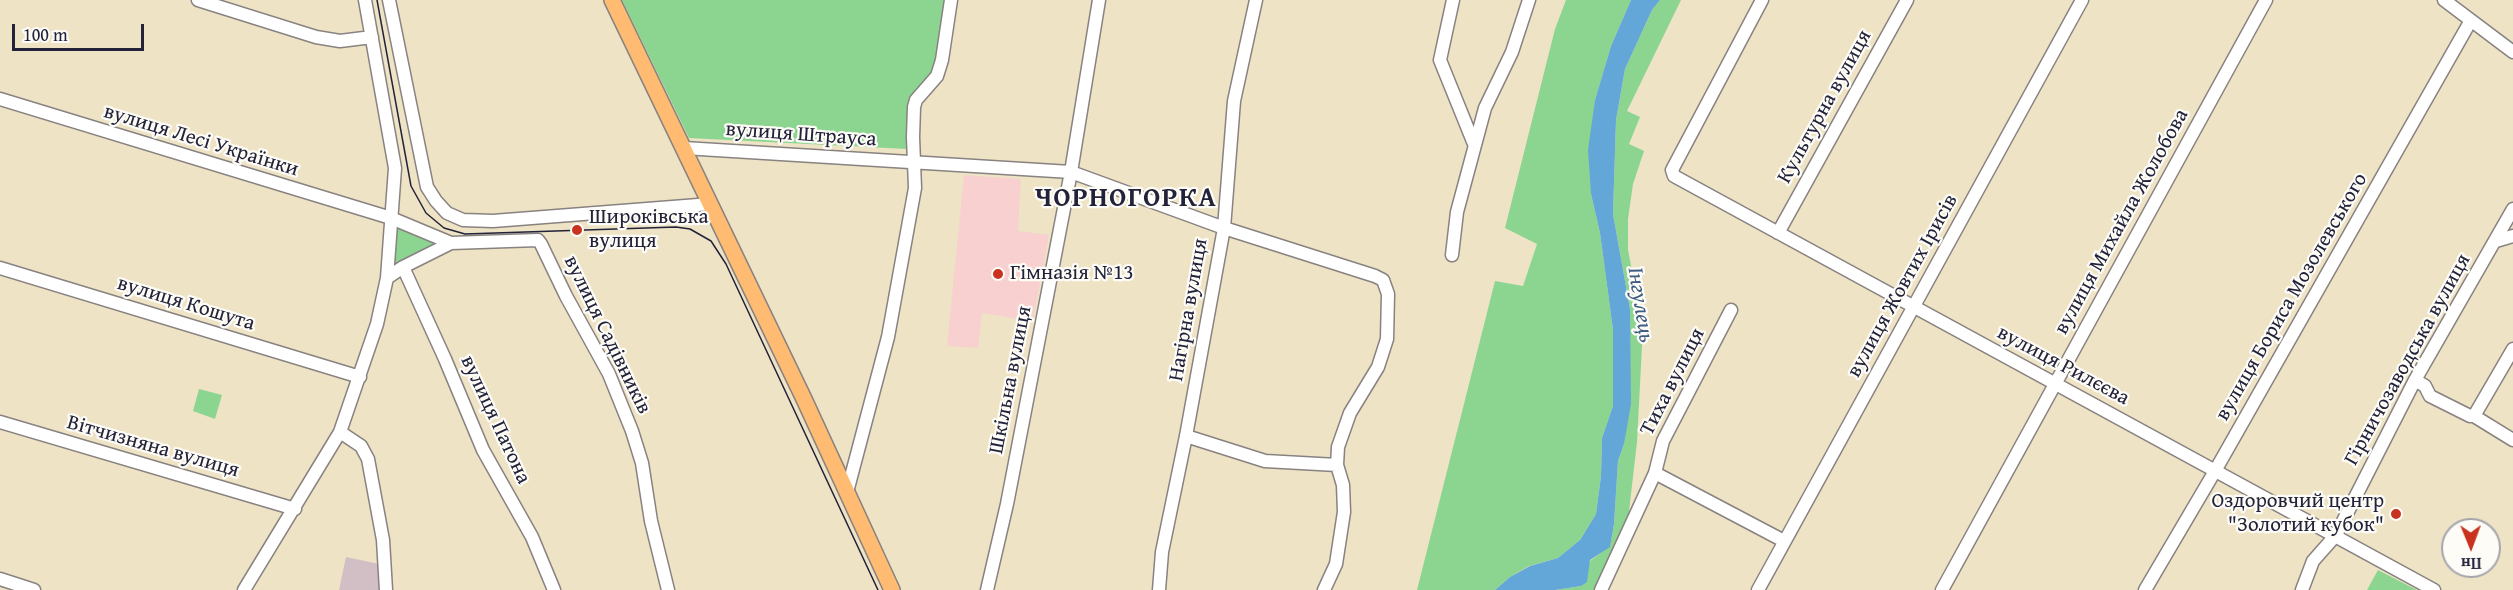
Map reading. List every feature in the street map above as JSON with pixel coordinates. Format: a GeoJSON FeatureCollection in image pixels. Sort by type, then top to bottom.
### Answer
{"type":"FeatureCollection","features":[{"type":"Feature","properties":{"kind":"main road"},"geometry":{"type":"LineString","coordinates":[[612,0],[711,204],[892,590]]}},
{"type":"Feature","properties":{"kind":"street"},"geometry":{"type":"LineString","coordinates":[[198,0],[316,37],[340,41],[372,37]]}},
{"type":"Feature","properties":{"kind":"street"},"geometry":{"type":"LineString","coordinates":[[244,590],[340,432],[377,324],[387,278],[395,168],[365,0]]}},
{"type":"Feature","properties":{"kind":"street"},"geometry":{"type":"LineString","coordinates":[[389,0],[428,187],[435,201],[447,213],[463,220],[493,221],[711,204]]}},
{"type":"Feature","properties":{"kind":"street"},"geometry":{"type":"LineString","coordinates":[[847,492],[888,337],[915,188],[914,107],[916,100],[937,76],[942,60],[951,0]]}},
{"type":"Feature","properties":{"kind":"street","name":"Шкільна вулиця"},"geometry":{"type":"LineString","coordinates":[[987,590],[1007,504],[1071,172],[1099,0]]}},
{"type":"Feature","properties":{"kind":"street","name":"Нагірна вулиця"},"geometry":{"type":"LineString","coordinates":[[1159,590],[1162,552],[1224,228],[1234,101],[1256,0]]}},
{"type":"Feature","properties":{"kind":"street"},"geometry":{"type":"LineString","coordinates":[[1453,0],[1440,60],[1473,150]]}},
{"type":"Feature","properties":{"kind":"street"},"geometry":{"type":"LineString","coordinates":[[1452,255],[1457,212],[1485,108],[1512,52],[1528,0]]}},
{"type":"Feature","properties":{"kind":"street","name":"вулиця Рилєєва"},"geometry":{"type":"LineString","coordinates":[[1762,0],[1672,170],[1674,176],[2434,590]]}},
{"type":"Feature","properties":{"kind":"street","name":"Культурна вулиця"},"geometry":{"type":"LineString","coordinates":[[1778,233],[1907,0]]}},
{"type":"Feature","properties":{"kind":"street","name":"вулиця Жовтих Ірисів"},"geometry":{"type":"LineString","coordinates":[[1758,590],[2082,0]]}},
{"type":"Feature","properties":{"kind":"street","name":"вулиця Михайла Жолобова"},"geometry":{"type":"LineString","coordinates":[[1942,590],[2266,0]]}},
{"type":"Feature","properties":{"kind":"street"},"geometry":{"type":"LineString","coordinates":[[2444,0],[2470,22],[2513,52]]}},
{"type":"Feature","properties":{"kind":"street","name":"вулиця Бориса Мозолевського"},"geometry":{"type":"LineString","coordinates":[[2145,590],[2470,22]]}},
{"type":"Feature","properties":{"kind":"street","name":"вулиця Лесі Українки"},"geometry":{"type":"LineString","coordinates":[[0,99],[391,218],[451,243]]}},
{"type":"Feature","properties":{"kind":"street","name":"вулиця Штрауса"},"geometry":{"type":"LineString","coordinates":[[684,148],[1071,172],[1224,228],[1376,276],[1383,280],[1388,294],[1387,339],[1378,367],[1350,413],[1338,447],[1337,465]]}},
{"type":"Feature","properties":{"kind":"street","name":"Гірничозаводська вулиця"},"geometry":{"type":"LineString","coordinates":[[2302,590],[2313,561],[2336,535],[2415,380],[2507,239],[2513,209]]}},
{"type":"Feature","properties":{"kind":"street","name":"вулиця Садівників"},"geometry":{"type":"LineString","coordinates":[[451,243],[538,240],[609,374],[632,431],[642,463],[651,521],[668,590]]}},
{"type":"Feature","properties":{"kind":"street"},"geometry":{"type":"LineString","coordinates":[[387,278],[403,267],[451,243]]}},
{"type":"Feature","properties":{"kind":"street","name":"вулиця Патона"},"geometry":{"type":"LineString","coordinates":[[403,267],[483,450],[532,537],[554,590]]}},
{"type":"Feature","properties":{"kind":"street","name":"вулиця Кошута"},"geometry":{"type":"LineString","coordinates":[[0,268],[360,377]]}},
{"type":"Feature","properties":{"kind":"street","name":"Тиха вулиця"},"geometry":{"type":"LineString","coordinates":[[1601,590],[1655,473],[1663,441],[1731,310]]}},
{"type":"Feature","properties":{"kind":"street"},"geometry":{"type":"LineString","coordinates":[[2474,416],[2513,349]]}},
{"type":"Feature","properties":{"kind":"street"},"geometry":{"type":"LineString","coordinates":[[2415,380],[2426,386],[2430,396],[2474,416],[2513,440]]}},
{"type":"Feature","properties":{"kind":"street","name":"Вітчизняна вулиця"},"geometry":{"type":"LineString","coordinates":[[0,422],[295,509]]}},
{"type":"Feature","properties":{"kind":"street"},"geometry":{"type":"LineString","coordinates":[[340,432],[361,446],[368,459],[383,540],[386,590]]}},
{"type":"Feature","properties":{"kind":"street"},"geometry":{"type":"LineString","coordinates":[[1186,436],[1265,461],[1337,465],[1345,498],[1344,512],[1336,564],[1324,590]]}},
{"type":"Feature","properties":{"kind":"street"},"geometry":{"type":"LineString","coordinates":[[1655,473],[1784,541]]}},
{"type":"Feature","properties":{"kind":"street"},"geometry":{"type":"LineString","coordinates":[[0,579],[34,590]]}},
{"type":"Feature","properties":{"kind":"shaded area","name":"Гімназія №13"},"geometry":{"type":"Polygon","coordinates":[[[964,175],[1021,179],[1018,231],[1049,235],[1033,321],[982,313],[978,348],[947,346],[964,175]]]}},
{"type":"Feature","properties":{"kind":"shaded area"},"geometry":{"type":"Polygon","coordinates":[[[346,557],[384,565],[385,590],[339,590],[346,557]]]}},
{"type":"Feature","properties":{"kind":"green space"},"geometry":{"type":"Polygon","coordinates":[[[622,0],[945,0],[934,69],[910,102],[907,149],[689,138],[622,0]]]}},
{"type":"Feature","properties":{"kind":"green space"},"geometry":{"type":"Polygon","coordinates":[[[1566,0],[1631,0],[1611,46],[1595,100],[1591,194],[1600,233],[1613,330],[1613,406],[1602,438],[1601,476],[1596,514],[1580,540],[1558,558],[1529,566],[1510,577],[1495,590],[1417,590],[1495,281],[1523,286],[1537,244],[1505,228],[1555,29],[1566,0]]]}},
{"type":"Feature","properties":{"kind":"green space"},"geometry":{"type":"Polygon","coordinates":[[[1660,0],[1681,0],[1627,111],[1640,117],[1629,144],[1644,151],[1633,184],[1628,219],[1628,250],[1643,327],[1637,442],[1628,520],[1598,590],[1555,590],[1581,586],[1590,561],[1610,546],[1614,524],[1618,461],[1624,444],[1630,309],[1613,214],[1616,120],[1625,69],[1652,10],[1660,0]]]}},
{"type":"Feature","properties":{"kind":"green space"},"geometry":{"type":"Polygon","coordinates":[[[391,218],[451,243],[387,278],[391,218]]]}},
{"type":"Feature","properties":{"kind":"green space"},"geometry":{"type":"Polygon","coordinates":[[[199,389],[222,395],[215,419],[193,411],[199,389]]]}},
{"type":"Feature","properties":{"kind":"green space","name":"Оздоровчий центр \"Золотий кубок\""},"geometry":{"type":"Polygon","coordinates":[[[2378,570],[2417,590],[2367,590],[2378,570]]]}},
{"type":"Feature","properties":{"kind":"water"},"geometry":{"type":"Polygon","coordinates":[[[1631,0],[1660,0],[1652,10],[1625,69],[1616,120],[1613,214],[1630,309],[1631,404],[1624,444],[1618,461],[1614,524],[1610,547],[1590,560],[1587,582],[1581,586],[1555,590],[1495,590],[1510,577],[1530,566],[1558,558],[1580,540],[1596,514],[1601,476],[1602,438],[1613,406],[1613,330],[1600,233],[1591,194],[1588,150],[1595,100],[1611,46],[1631,0]]]}},
{"type":"Feature","properties":{"kind":"tram line"},"geometry":{"type":"LineString","coordinates":[[377,0],[411,186],[426,213],[444,228],[465,234],[676,227],[690,229],[711,241],[726,264],[878,590]]}},
{"type":"Feature","properties":{"kind":"place","name":"Широківська вулиця"},"geometry":{"type":"Point","coordinates":[577,230]}},
{"type":"Feature","properties":{"kind":"place","name":"Гімназія №13"},"geometry":{"type":"Point","coordinates":[998,274]}},
{"type":"Feature","properties":{"kind":"place","name":"Оздоровчий центр \"Золотий кубок\""},"geometry":{"type":"Point","coordinates":[2396,514]}},
{"type":"Feature","properties":{"kind":"district","name":"ЧОРНОГОРКА"},"geometry":{"type":"Point","coordinates":[1126,199]}},
{"type":"Feature","properties":{"kind":"water label","name":"Інгулець"},"geometry":{"type":"Point","coordinates":[1640,305]}}]}
